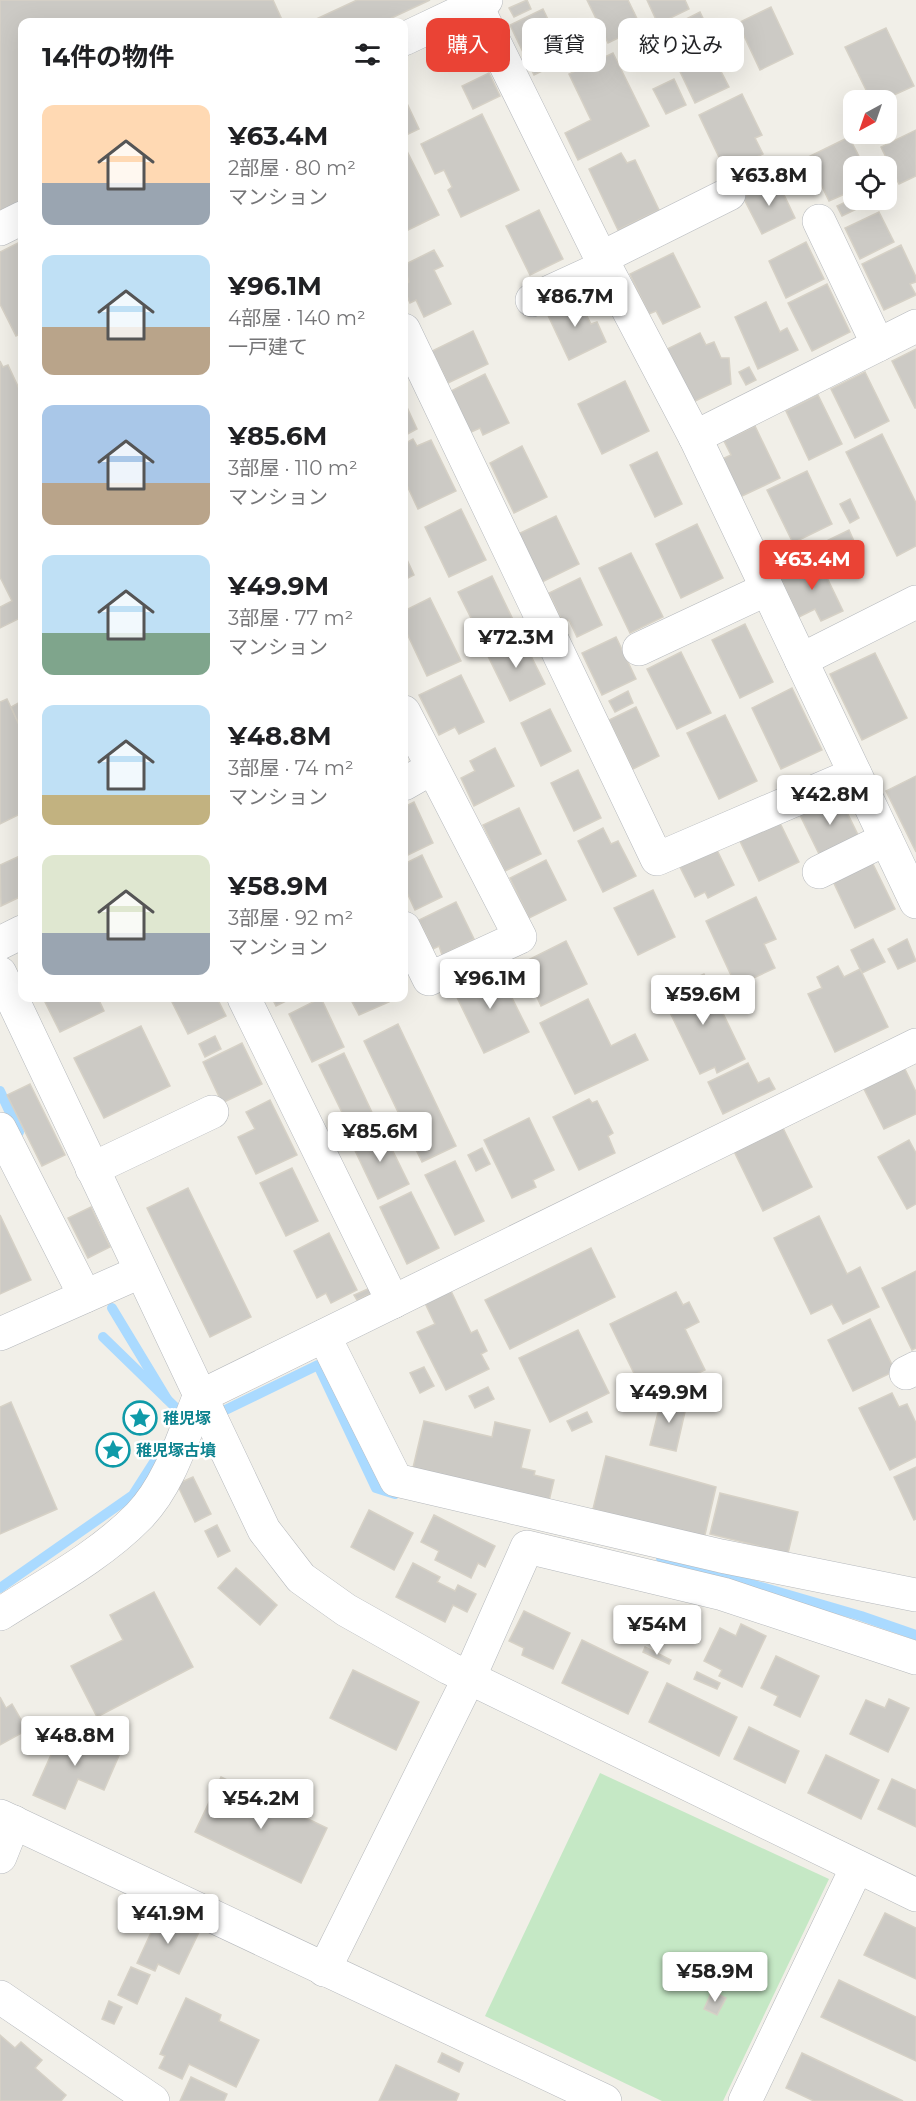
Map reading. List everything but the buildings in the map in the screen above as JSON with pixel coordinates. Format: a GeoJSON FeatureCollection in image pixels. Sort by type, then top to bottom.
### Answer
{"type":"FeatureCollection","features":[{"type":"Feature","properties":{"kind":"street"},"geometry":{"type":"LineString","coordinates":[[408,37],[481,2],[604,262],[695,437],[916,902]]}},
{"type":"Feature","properties":{"kind":"street"},"geometry":{"type":"LineString","coordinates":[[532,300],[729,194]]}},
{"type":"Feature","properties":{"kind":"street"},"geometry":{"type":"LineString","coordinates":[[0,229],[18,220]]}},
{"type":"Feature","properties":{"kind":"street"},"geometry":{"type":"LineString","coordinates":[[819,221],[878,345]]}},
{"type":"Feature","properties":{"kind":"street"},"geometry":{"type":"LineString","coordinates":[[695,437],[916,326]]}},
{"type":"Feature","properties":{"kind":"street"},"geometry":{"type":"LineString","coordinates":[[408,338],[657,859],[855,774]]}},
{"type":"Feature","properties":{"kind":"street"},"geometry":{"type":"LineString","coordinates":[[639,649],[767,590]]}},
{"type":"Feature","properties":{"kind":"street"},"geometry":{"type":"LineString","coordinates":[[801,660],[916,602]]}},
{"type":"Feature","properties":{"kind":"street"},"geometry":{"type":"LineString","coordinates":[[408,720],[520,937],[429,979],[408,936]]}},
{"type":"Feature","properties":{"kind":"street"},"geometry":{"type":"LineString","coordinates":[[408,782],[432,768]]}},
{"type":"Feature","properties":{"kind":"street"},"geometry":{"type":"LineString","coordinates":[[819,872],[886,839]]}},
{"type":"Feature","properties":{"kind":"street"},"geometry":{"type":"LineString","coordinates":[[0,943],[18,934]]}},
{"type":"Feature","properties":{"kind":"street"},"geometry":{"type":"LineString","coordinates":[[0,973],[264,1530],[301,1578],[346,1610],[469,1678],[916,1895]]}},
{"type":"Feature","properties":{"kind":"street"},"geometry":{"type":"LineString","coordinates":[[246,1002],[393,1302]]}},
{"type":"Feature","properties":{"kind":"street"},"geometry":{"type":"LineString","coordinates":[[0,1614],[82,1562],[140,1515],[168,1473],[199,1397],[916,1045]]}},
{"type":"Feature","properties":{"kind":"street"},"geometry":{"type":"LineString","coordinates":[[92,1169],[212,1112]]}},
{"type":"Feature","properties":{"kind":"street"},"geometry":{"type":"LineString","coordinates":[[0,1129],[85,1296]]}},
{"type":"Feature","properties":{"kind":"street"},"geometry":{"type":"LineString","coordinates":[[0,1334],[140,1272]]}},
{"type":"Feature","properties":{"kind":"street"},"geometry":{"type":"LineString","coordinates":[[324,1336],[396,1480],[721,1556],[916,1595]]}},
{"type":"Feature","properties":{"kind":"street"},"geometry":{"type":"LineString","coordinates":[[324,1970],[469,1678],[527,1548],[723,1594],[916,1658]]}},
{"type":"Feature","properties":{"kind":"street"},"geometry":{"type":"LineString","coordinates":[[0,1857],[7,1819],[605,2101]]}},
{"type":"Feature","properties":{"kind":"street"},"geometry":{"type":"LineString","coordinates":[[745,2101],[857,1867]]}},
{"type":"Feature","properties":{"kind":"street"},"geometry":{"type":"LineString","coordinates":[[0,1997],[114,2091],[153,2101]]}},
{"type":"Feature","properties":{"kind":"green space"},"geometry":{"type":"Polygon","coordinates":[[[600,1773],[829,1879],[723,2101],[662,2101],[485,2016],[600,1773]]]}},
{"type":"Feature","properties":{"kind":"waterway"},"geometry":{"type":"LineString","coordinates":[[0,1091],[19,1132]]}},
{"type":"Feature","properties":{"kind":"waterway"},"geometry":{"type":"LineString","coordinates":[[112,1308],[167,1399]]}},
{"type":"Feature","properties":{"kind":"waterway"},"geometry":{"type":"LineString","coordinates":[[103,1337],[175,1407]]}},
{"type":"Feature","properties":{"kind":"waterway"},"geometry":{"type":"LineString","coordinates":[[213,1416],[318,1365],[376,1488],[395,1494]]}},
{"type":"Feature","properties":{"kind":"waterway"},"geometry":{"type":"LineString","coordinates":[[0,1588],[133,1495],[165,1445]]}},
{"type":"Feature","properties":{"kind":"waterway"},"geometry":{"type":"LineString","coordinates":[[661,1558],[861,1616],[916,1635]]}},
{"type":"Feature","properties":{"kind":"place","name":"稚児塚"},"geometry":{"type":"Point","coordinates":[140,1418]}},
{"type":"Feature","properties":{"kind":"place","name":"稚児塚古墳"},"geometry":{"type":"Point","coordinates":[113,1450]}}]}
